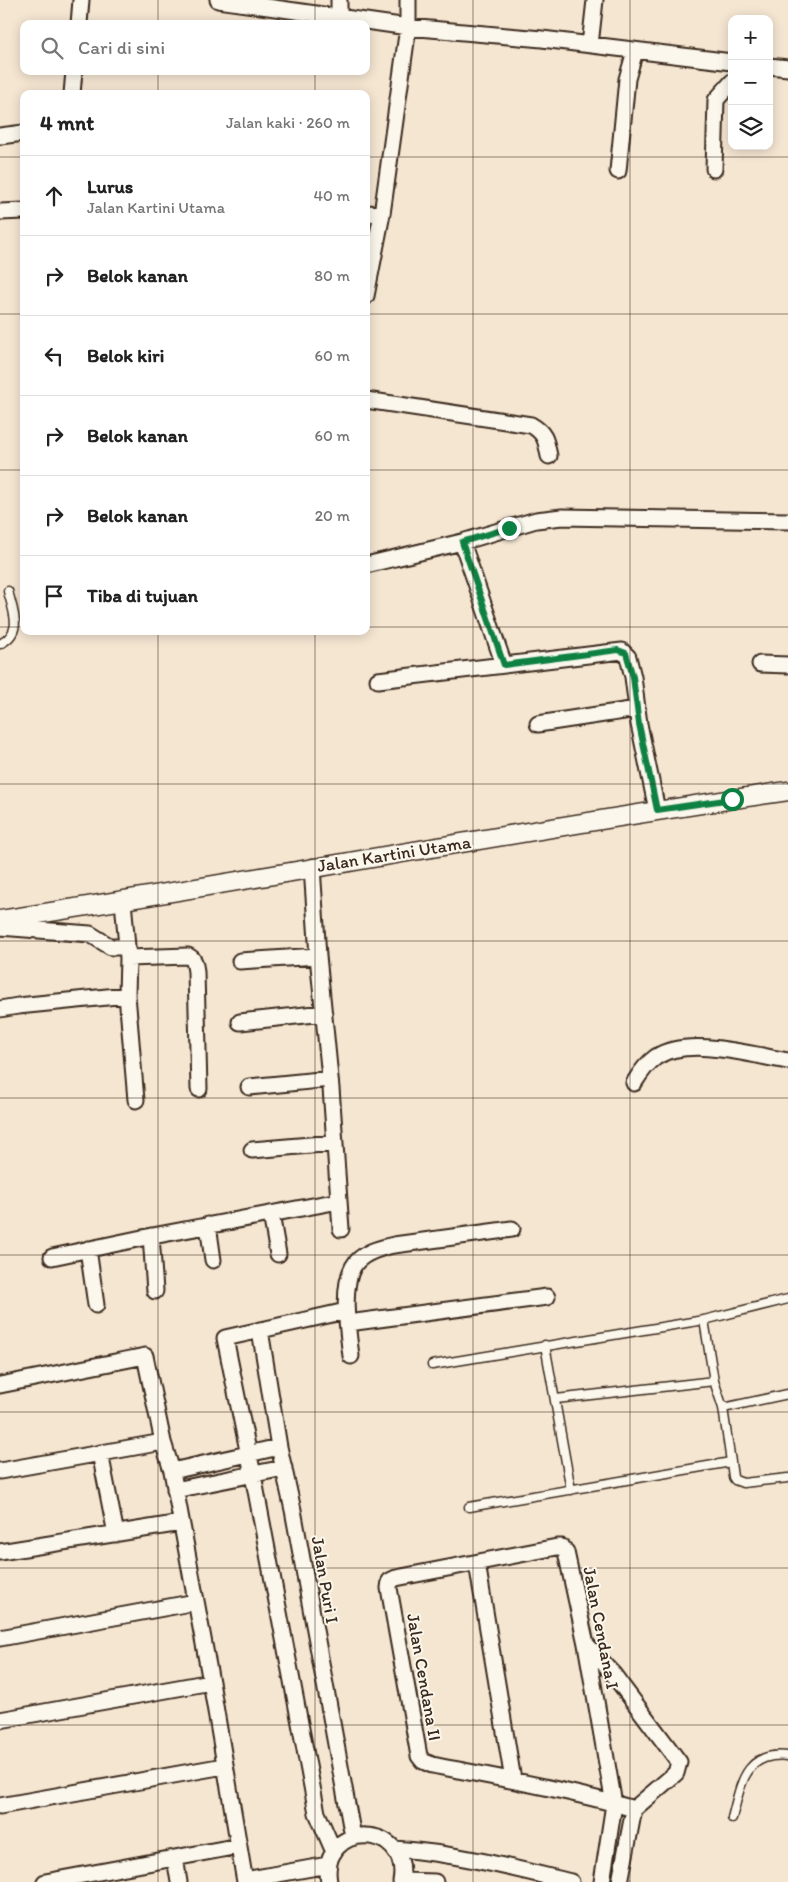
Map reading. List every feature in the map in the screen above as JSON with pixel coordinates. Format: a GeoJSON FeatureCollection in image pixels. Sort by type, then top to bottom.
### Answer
{"type":"FeatureCollection","features":[{"type":"Feature","properties":{"kind":"street"},"geometry":{"type":"LineString","coordinates":[[79,20],[81,0]]}},
{"type":"Feature","properties":{"kind":"street"},"geometry":{"type":"LineString","coordinates":[[218,0],[358,20]]}},
{"type":"Feature","properties":{"kind":"street"},"geometry":{"type":"LineString","coordinates":[[339,0],[339,17]]}},
{"type":"Feature","properties":{"kind":"street"},"geometry":{"type":"LineString","coordinates":[[370,276],[382,214],[408,28],[408,0]]}},
{"type":"Feature","properties":{"kind":"street"},"geometry":{"type":"LineString","coordinates":[[590,45],[595,0]]}},
{"type":"Feature","properties":{"kind":"street"},"geometry":{"type":"LineString","coordinates":[[370,22],[408,28],[590,45],[728,62]]}},
{"type":"Feature","properties":{"kind":"street"},"geometry":{"type":"LineString","coordinates":[[618,171],[627,79],[635,50]]}},
{"type":"Feature","properties":{"kind":"street"},"geometry":{"type":"LineString","coordinates":[[773,66],[788,68]]}},
{"type":"Feature","properties":{"kind":"street"},"geometry":{"type":"LineString","coordinates":[[72,90],[74,75]]}},
{"type":"Feature","properties":{"kind":"street"},"geometry":{"type":"LineString","coordinates":[[714,169],[716,100],[728,86]]}},
{"type":"Feature","properties":{"kind":"street"},"geometry":{"type":"LineString","coordinates":[[0,136],[20,134]]}},
{"type":"Feature","properties":{"kind":"street"},"geometry":{"type":"LineString","coordinates":[[0,212],[20,211]]}},
{"type":"Feature","properties":{"kind":"street"},"geometry":{"type":"LineString","coordinates":[[370,213],[382,214]]}},
{"type":"Feature","properties":{"kind":"street"},"geometry":{"type":"LineString","coordinates":[[370,401],[531,425],[541,431],[546,441],[549,456]]}},
{"type":"Feature","properties":{"kind":"street"},"geometry":{"type":"LineString","coordinates":[[370,564],[462,542],[536,520],[562,517],[788,521]]}},
{"type":"Feature","properties":{"kind":"street"},"geometry":{"type":"LineString","coordinates":[[462,542],[504,665]]}},
{"type":"Feature","properties":{"kind":"street"},"geometry":{"type":"LineString","coordinates":[[378,680],[622,651],[628,657],[657,810]]}},
{"type":"Feature","properties":{"kind":"street"},"geometry":{"type":"LineString","coordinates":[[760,664],[788,665]]}},
{"type":"Feature","properties":{"kind":"street"},"geometry":{"type":"LineString","coordinates":[[538,724],[637,709]]}},
{"type":"Feature","properties":{"kind":"street","name":"Jalan Kartini Utama"},"geometry":{"type":"LineString","coordinates":[[0,920],[123,901],[657,810],[788,791]]}},
{"type":"Feature","properties":{"kind":"street"},"geometry":{"type":"LineString","coordinates":[[312,868],[341,1229]]}},
{"type":"Feature","properties":{"kind":"street"},"geometry":{"type":"LineString","coordinates":[[123,901],[128,952],[127,996],[136,1100]]}},
{"type":"Feature","properties":{"kind":"street"},"geometry":{"type":"LineString","coordinates":[[0,927],[90,934],[111,947],[128,952],[188,956],[192,958],[196,972],[199,1089]]}},
{"type":"Feature","properties":{"kind":"street"},"geometry":{"type":"LineString","coordinates":[[240,961],[318,956]]}},
{"type":"Feature","properties":{"kind":"street"},"geometry":{"type":"LineString","coordinates":[[0,1009],[127,996]]}},
{"type":"Feature","properties":{"kind":"street"},"geometry":{"type":"LineString","coordinates":[[240,1022],[324,1013]]}},
{"type":"Feature","properties":{"kind":"street"},"geometry":{"type":"LineString","coordinates":[[634,1083],[646,1066],[658,1056],[686,1048],[704,1047],[788,1061]]}},
{"type":"Feature","properties":{"kind":"street"},"geometry":{"type":"LineString","coordinates":[[249,1087],[330,1079]]}},
{"type":"Feature","properties":{"kind":"street"},"geometry":{"type":"LineString","coordinates":[[252,1150],[334,1143]]}},
{"type":"Feature","properties":{"kind":"street"},"geometry":{"type":"LineString","coordinates":[[52,1257],[151,1236],[339,1201]]}},
{"type":"Feature","properties":{"kind":"street"},"geometry":{"type":"LineString","coordinates":[[271,1214],[278,1254]]}},
{"type":"Feature","properties":{"kind":"street"},"geometry":{"type":"LineString","coordinates":[[208,1225],[213,1260]]}},
{"type":"Feature","properties":{"kind":"street"},"geometry":{"type":"LineString","coordinates":[[351,1356],[347,1317],[349,1279],[353,1266],[367,1254],[378,1248],[394,1244],[512,1229]]}},
{"type":"Feature","properties":{"kind":"street"},"geometry":{"type":"LineString","coordinates":[[151,1236],[155,1291]]}},
{"type":"Feature","properties":{"kind":"street"},"geometry":{"type":"LineString","coordinates":[[88,1250],[96,1305]]}},
{"type":"Feature","properties":{"kind":"street"},"geometry":{"type":"LineString","coordinates":[[329,1882],[331,1858],[317,1813],[253,1475],[224,1338],[260,1330],[347,1317],[547,1297]]}},
{"type":"Feature","properties":{"kind":"street","name":"Jalan Puri I"},"geometry":{"type":"LineString","coordinates":[[260,1330],[279,1447],[352,1837]]}},
{"type":"Feature","properties":{"kind":"street"},"geometry":{"type":"LineString","coordinates":[[0,1385],[145,1356],[163,1442],[172,1471],[245,1881],[331,1858],[345,1840],[352,1837],[371,1835],[380,1838],[395,1849],[402,1864],[401,1881],[435,1882]]}},
{"type":"Feature","properties":{"kind":"street"},"geometry":{"type":"LineString","coordinates":[[0,1471],[163,1442]]}},
{"type":"Feature","properties":{"kind":"street"},"geometry":{"type":"LineString","coordinates":[[172,1471],[279,1447]]}},
{"type":"Feature","properties":{"kind":"street"},"geometry":{"type":"LineString","coordinates":[[100,1453],[116,1534]]}},
{"type":"Feature","properties":{"kind":"street"},"geometry":{"type":"LineString","coordinates":[[174,1490],[284,1468]]}},
{"type":"Feature","properties":{"kind":"street"},"geometry":{"type":"LineString","coordinates":[[0,1552],[181,1523]]}},
{"type":"Feature","properties":{"kind":"street","name":"Jalan Cendana I"},"geometry":{"type":"LineString","coordinates":[[477,1563],[557,1547],[564,1549],[586,1644],[614,1804],[602,1882]]}},
{"type":"Feature","properties":{"kind":"street"},"geometry":{"type":"LineString","coordinates":[[477,1563],[514,1780]]}},
{"type":"Feature","properties":{"kind":"street","name":"Jalan Cendana II"},"geometry":{"type":"LineString","coordinates":[[477,1563],[396,1578],[390,1582],[389,1588],[419,1756],[423,1761],[432,1765],[514,1780],[634,1809]]}},
{"type":"Feature","properties":{"kind":"street"},"geometry":{"type":"LineString","coordinates":[[0,1638],[196,1602]]}},
{"type":"Feature","properties":{"kind":"street"},"geometry":{"type":"LineString","coordinates":[[586,1644],[610,1670],[679,1762],[676,1773],[634,1809],[620,1882]]}},
{"type":"Feature","properties":{"kind":"street"},"geometry":{"type":"LineString","coordinates":[[0,1720],[211,1682]]}},
{"type":"Feature","properties":{"kind":"street"},"geometry":{"type":"LineString","coordinates":[[0,1806],[224,1766]]}},
{"type":"Feature","properties":{"kind":"street"},"geometry":{"type":"LineString","coordinates":[[45,1882],[239,1846]]}},
{"type":"Feature","properties":{"kind":"street"},"geometry":{"type":"LineString","coordinates":[[395,1849],[434,1852],[479,1860],[571,1882]]}},
{"type":"Feature","properties":{"kind":"street"},"geometry":{"type":"LineString","coordinates":[[175,1858],[180,1882]]}},
{"type":"Feature","properties":{"kind":"lane"},"geometry":{"type":"LineString","coordinates":[[0,644],[9,639],[16,624],[8,591]]}},
{"type":"Feature","properties":{"kind":"lane"},"geometry":{"type":"LineString","coordinates":[[432,1365],[704,1320],[788,1299]]}},
{"type":"Feature","properties":{"kind":"lane"},"geometry":{"type":"LineString","coordinates":[[704,1320],[714,1381],[723,1408],[733,1477],[743,1483],[788,1478]]}},
{"type":"Feature","properties":{"kind":"lane"},"geometry":{"type":"LineString","coordinates":[[545,1345],[572,1490]]}},
{"type":"Feature","properties":{"kind":"lane"},"geometry":{"type":"LineString","coordinates":[[556,1399],[714,1381]]}},
{"type":"Feature","properties":{"kind":"lane"},"geometry":{"type":"LineString","coordinates":[[723,1408],[788,1394]]}},
{"type":"Feature","properties":{"kind":"lane"},"geometry":{"type":"LineString","coordinates":[[469,1508],[731,1462]]}},
{"type":"Feature","properties":{"kind":"lane"},"geometry":{"type":"LineString","coordinates":[[732,1818],[746,1772],[762,1759],[771,1756],[788,1756]]}},
{"type":"Feature","properties":{"kind":"route"},"geometry":{"type":"LineString","coordinates":[[509,528],[462,542],[504,665],[618,650],[626,653],[633,677],[639,724],[657,810],[732,799]]}}]}
